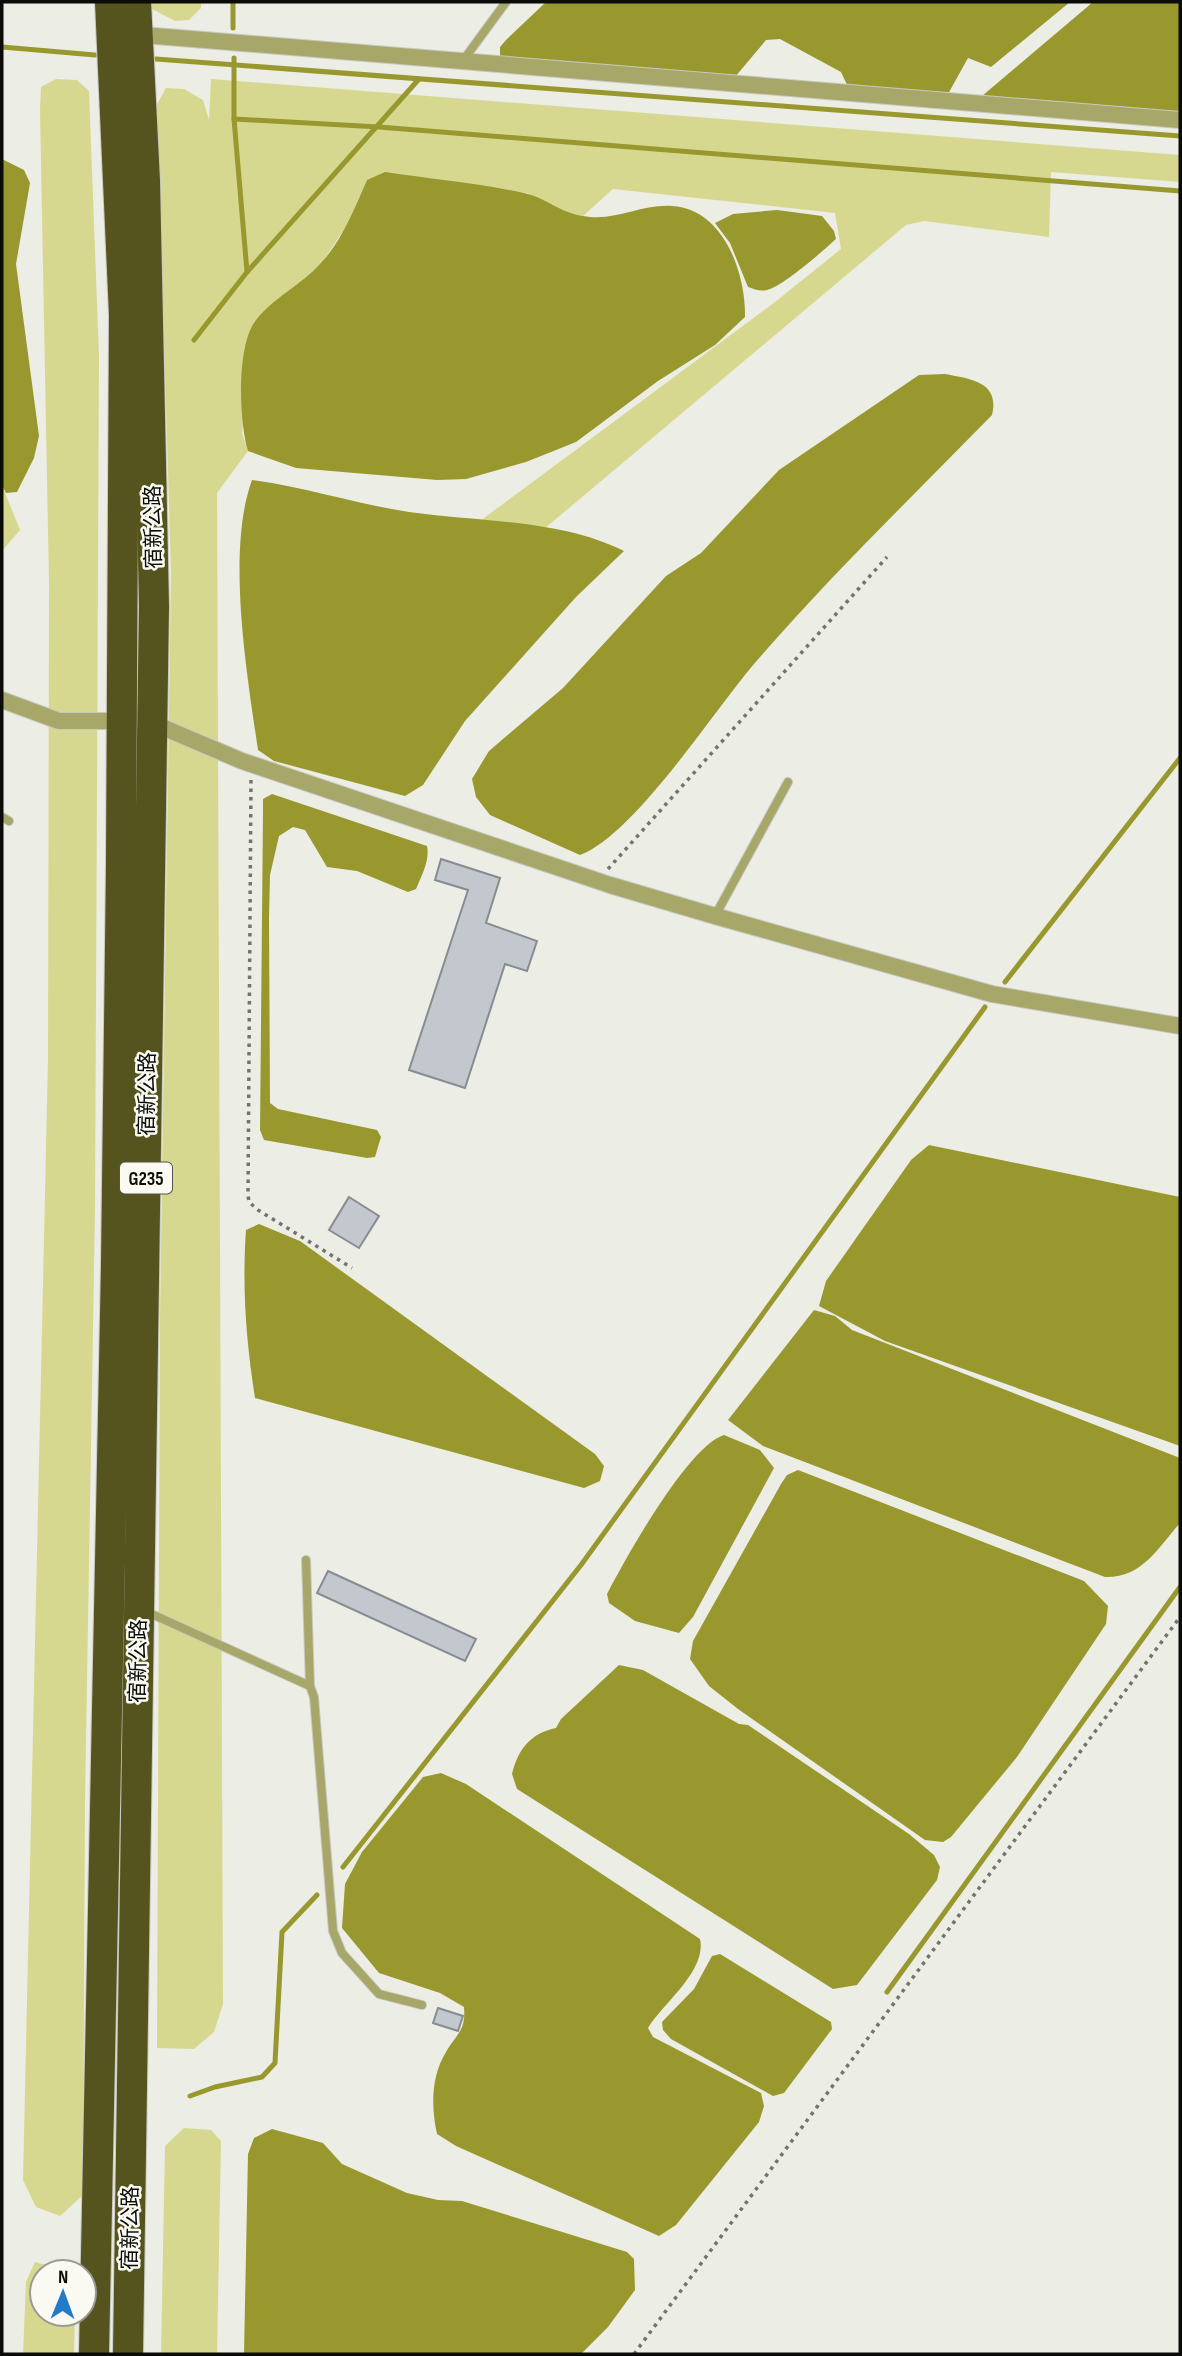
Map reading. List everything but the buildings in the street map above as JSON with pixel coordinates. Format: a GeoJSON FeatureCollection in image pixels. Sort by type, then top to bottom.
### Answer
{"type":"FeatureCollection","features":[{"type":"Feature","properties":{"kind":"highway","name":"宿新公路"},"geometry":{"type":"LineString","coordinates":[[94,2354],[116,1265],[124,315],[120,22],[136,2]]}},
{"type":"Feature","properties":{"kind":"highway","name":"宿新公路"},"geometry":{"type":"LineString","coordinates":[[120,22],[145,181],[154,592],[128,2354]]}},
{"type":"Feature","properties":{"kind":"street"},"geometry":{"type":"LineString","coordinates":[[120,22],[462,62],[1180,120]]}},
{"type":"Feature","properties":{"kind":"street"},"geometry":{"type":"LineString","coordinates":[[2,700],[59,721],[152,722],[251,764],[597,881],[992,994],[1180,1026]]}},
{"type":"Feature","properties":{"kind":"lane"},"geometry":{"type":"LineString","coordinates":[[462,62],[506,2]]}},
{"type":"Feature","properties":{"kind":"lane"},"geometry":{"type":"LineString","coordinates":[[715,916],[788,782]]}},
{"type":"Feature","properties":{"kind":"lane"},"geometry":{"type":"LineString","coordinates":[[306,1560],[310,1686],[314,1698],[333,1931],[342,1952],[379,1994],[422,2005]]}},
{"type":"Feature","properties":{"kind":"lane"},"geometry":{"type":"LineString","coordinates":[[139,1608],[310,1686]]}},
{"type":"Feature","properties":{"kind":"path"},"geometry":{"type":"LineString","coordinates":[[597,881],[887,558]]}},
{"type":"Feature","properties":{"kind":"path"},"geometry":{"type":"LineString","coordinates":[[251,764],[248,1195],[250,1202],[258,1210],[352,1268]]}},
{"type":"Feature","properties":{"kind":"path"},"geometry":{"type":"LineString","coordinates":[[634,2354],[1180,1616]]}},
{"type":"Feature","properties":{"kind":"green space"},"geometry":{"type":"Polygon","coordinates":[[[152,2],[201,2],[201,8],[189,20],[175,21],[152,9],[152,2]]]}},
{"type":"Feature","properties":{"kind":"green space"},"geometry":{"type":"Polygon","coordinates":[[[56,79],[77,80],[89,91],[99,356],[95,1210],[85,1802],[83,2195],[60,2216],[36,2207],[23,2180],[48,1059],[49,583],[40,110],[41,87],[56,79]]]}},
{"type":"Feature","properties":{"kind":"green space"},"geometry":{"type":"Polygon","coordinates":[[[211,79],[1180,155],[1180,182],[1051,172],[1049,237],[924,221],[906,225],[544,529],[480,521],[775,302],[841,249],[835,213],[613,189],[583,216],[559,210],[527,193],[367,180],[347,225],[321,264],[254,322],[242,433],[248,451],[217,493],[223,2004],[214,2032],[194,2049],[157,2048],[160,1317],[171,572],[157,104],[166,88],[184,89],[203,100],[209,120],[211,79]]]}},
{"type":"Feature","properties":{"kind":"green space"},"geometry":{"type":"Polygon","coordinates":[[[2,485],[20,530],[2,551],[2,485]]]}},
{"type":"Feature","properties":{"kind":"green space"},"geometry":{"type":"Polygon","coordinates":[[[184,2128],[211,2130],[221,2141],[217,2354],[161,2354],[165,2146],[184,2128]]]}},
{"type":"Feature","properties":{"kind":"green space"},"geometry":{"type":"Polygon","coordinates":[[[28,2278],[28,2328],[75,2328],[74,2354],[23,2354],[28,2278]]]}},
{"type":"Feature","properties":{"kind":"shaded area"},"geometry":{"type":"Polygon","coordinates":[[[546,2],[1070,2],[991,67],[968,58],[948,94],[848,87],[841,72],[780,39],[766,40],[735,77],[500,56],[500,47],[546,2]]]}},
{"type":"Feature","properties":{"kind":"shaded area"},"geometry":{"type":"Polygon","coordinates":[[[1093,2],[1180,2],[1180,115],[982,96],[1093,2]]]}},
{"type":"Feature","properties":{"kind":"shaded area"},"geometry":{"type":"Polygon","coordinates":[[[2,159],[24,170],[30,183],[16,264],[39,436],[34,458],[17,492],[6,493],[2,485],[2,159]]]}},
{"type":"Feature","properties":{"kind":"shaded area"},"geometry":{"type":"Polygon","coordinates":[[[385,172],[524,193],[583,216],[606,217],[660,206],[690,210],[718,231],[728,246],[741,282],[745,317],[715,345],[658,381],[576,442],[526,462],[466,479],[437,480],[296,468],[248,451],[241,384],[245,347],[250,332],[263,312],[312,272],[328,255],[347,224],[367,180],[385,172]]]}},
{"type":"Feature","properties":{"kind":"shaded area"},"geometry":{"type":"Polygon","coordinates":[[[777,210],[822,216],[834,231],[836,239],[785,281],[770,289],[756,290],[748,287],[730,243],[715,223],[733,214],[777,210]]]}},
{"type":"Feature","properties":{"kind":"shaded area"},"geometry":{"type":"Polygon","coordinates":[[[945,374],[973,380],[988,389],[992,395],[992,415],[782,632],[737,685],[672,770],[624,823],[601,843],[580,855],[490,815],[476,797],[472,779],[489,751],[563,688],[666,576],[701,553],[779,470],[919,375],[945,374]]]}},
{"type":"Feature","properties":{"kind":"shaded area"},"geometry":{"type":"Polygon","coordinates":[[[252,480],[409,512],[546,527],[599,541],[624,551],[576,597],[465,721],[423,785],[405,796],[274,761],[258,750],[244,650],[240,577],[240,541],[244,509],[252,480]]]}},
{"type":"Feature","properties":{"kind":"shaded area"},"geometry":{"type":"Polygon","coordinates":[[[272,794],[427,846],[423,873],[416,889],[408,892],[357,871],[327,867],[305,830],[293,827],[279,836],[270,875],[270,1103],[278,1109],[377,1130],[381,1137],[375,1157],[367,1158],[264,1140],[260,1130],[263,799],[272,794]]]}},
{"type":"Feature","properties":{"kind":"shaded area"},"geometry":{"type":"Polygon","coordinates":[[[929,1145],[1180,1197],[1180,1446],[885,1341],[819,1306],[826,1281],[911,1160],[929,1145]]]}},
{"type":"Feature","properties":{"kind":"shaded area"},"geometry":{"type":"Polygon","coordinates":[[[259,1224],[300,1241],[595,1454],[604,1466],[600,1481],[584,1488],[255,1398],[249,1356],[244,1272],[246,1230],[259,1224]]]}},
{"type":"Feature","properties":{"kind":"shaded area"},"geometry":{"type":"Polygon","coordinates":[[[814,1310],[835,1316],[852,1330],[1180,1458],[1180,1523],[1139,1567],[1118,1576],[1105,1577],[763,1446],[728,1420],[814,1310]]]}},
{"type":"Feature","properties":{"kind":"shaded area"},"geometry":{"type":"Polygon","coordinates":[[[724,1435],[760,1450],[774,1468],[693,1617],[679,1633],[635,1621],[609,1603],[607,1594],[642,1531],[676,1481],[709,1444],[724,1435]]]}},
{"type":"Feature","properties":{"kind":"shaded area"},"geometry":{"type":"Polygon","coordinates":[[[798,1470],[1084,1581],[1108,1606],[1106,1624],[1017,1757],[951,1837],[943,1842],[925,1840],[738,1709],[709,1686],[690,1659],[693,1641],[781,1484],[787,1475],[798,1470]]]}},
{"type":"Feature","properties":{"kind":"shaded area"},"geometry":{"type":"Polygon","coordinates":[[[619,1665],[643,1670],[739,1724],[748,1725],[909,1834],[934,1855],[940,1867],[937,1880],[857,1985],[833,1989],[517,1789],[512,1774],[522,1750],[539,1734],[556,1728],[561,1719],[619,1665]]]}},
{"type":"Feature","properties":{"kind":"shaded area"},"geometry":{"type":"Polygon","coordinates":[[[441,1773],[466,1784],[700,1939],[697,1963],[691,1975],[648,2028],[653,2037],[761,2093],[764,2106],[759,2122],[676,2225],[659,2236],[456,2146],[437,2134],[433,2103],[437,2071],[462,2027],[464,2007],[440,1993],[379,1973],[342,1928],[345,1884],[362,1852],[423,1777],[441,1773]]]}},
{"type":"Feature","properties":{"kind":"shaded area"},"geometry":{"type":"Polygon","coordinates":[[[720,1954],[831,2022],[832,2029],[784,2093],[773,2096],[671,2039],[663,2030],[662,2022],[694,1989],[712,1956],[720,1954]]]}},
{"type":"Feature","properties":{"kind":"shaded area"},"geometry":{"type":"Polygon","coordinates":[[[272,2129],[323,2143],[342,2164],[407,2193],[438,2200],[462,2201],[627,2252],[634,2259],[635,2290],[608,2327],[581,2354],[244,2354],[248,2154],[254,2138],[272,2129]]]}},
{"type":"Feature","properties":{"kind":"waterway"},"geometry":{"type":"LineString","coordinates":[[233,2],[233,28]]}},
{"type":"Feature","properties":{"kind":"waterway"},"geometry":{"type":"LineString","coordinates":[[2,47],[95,55]]}},
{"type":"Feature","properties":{"kind":"waterway"},"geometry":{"type":"LineString","coordinates":[[234,58],[234,119],[247,272]]}},
{"type":"Feature","properties":{"kind":"waterway"},"geometry":{"type":"LineString","coordinates":[[156,59],[1180,136]]}},
{"type":"Feature","properties":{"kind":"waterway"},"geometry":{"type":"LineString","coordinates":[[194,340],[247,272],[419,79]]}},
{"type":"Feature","properties":{"kind":"waterway"},"geometry":{"type":"LineString","coordinates":[[234,119],[379,127],[1180,191]]}},
{"type":"Feature","properties":{"kind":"waterway"},"geometry":{"type":"LineString","coordinates":[[1005,982],[1180,758]]}},
{"type":"Feature","properties":{"kind":"waterway"},"geometry":{"type":"LineString","coordinates":[[343,1867],[581,1565],[985,1007]]}},
{"type":"Feature","properties":{"kind":"waterway"},"geometry":{"type":"LineString","coordinates":[[887,1992],[1180,1587]]}},
{"type":"Feature","properties":{"kind":"waterway"},"geometry":{"type":"LineString","coordinates":[[190,2096],[215,2087],[262,2077],[275,2063],[282,1932],[317,1895]]}}]}
